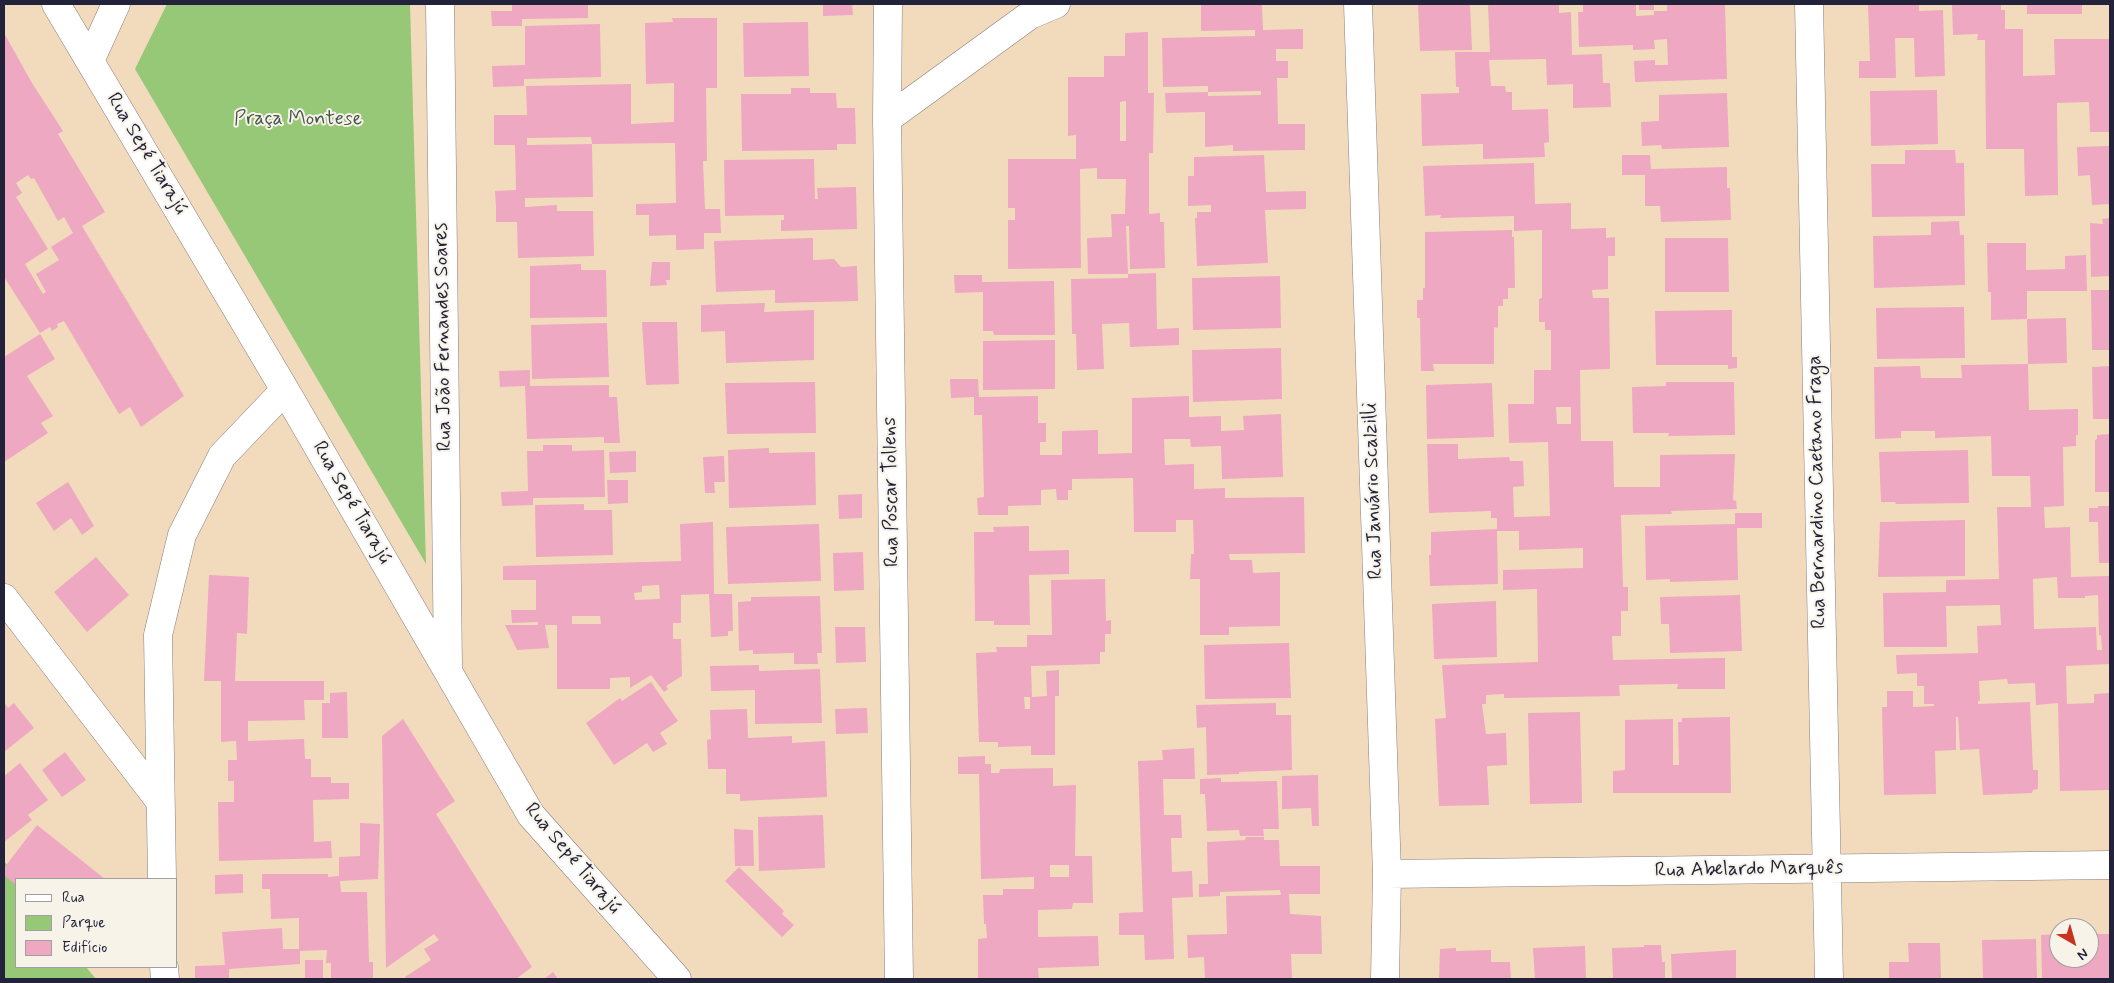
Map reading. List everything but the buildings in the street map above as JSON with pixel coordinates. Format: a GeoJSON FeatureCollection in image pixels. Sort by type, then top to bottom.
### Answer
{"type":"FeatureCollection","features":[{"type":"Feature","properties":{"kind":"street","name":"Rua Sepé Tiarajú"},"geometry":{"type":"LineString","coordinates":[[56,4],[285,390],[531,815],[677,979]]}},
{"type":"Feature","properties":{"kind":"street"},"geometry":{"type":"LineString","coordinates":[[90,60],[116,4]]}},
{"type":"Feature","properties":{"kind":"street","name":"Rua João Fernandes Soares"},"geometry":{"type":"LineString","coordinates":[[440,4],[448,670]]}},
{"type":"Feature","properties":{"kind":"street","name":"Rua Poscar Tollens"},"geometry":{"type":"LineString","coordinates":[[888,4],[887,119],[899,979]]}},
{"type":"Feature","properties":{"kind":"street"},"geometry":{"type":"LineString","coordinates":[[887,119],[1030,15],[1056,4]]}},
{"type":"Feature","properties":{"kind":"street","name":"Rua Januário Scalzilli"},"geometry":{"type":"LineString","coordinates":[[1358,4],[1387,874],[1385,979]]}},
{"type":"Feature","properties":{"kind":"street","name":"Rua Bernardino Caetano Fraga"},"geometry":{"type":"LineString","coordinates":[[1809,4],[1828,979]]}},
{"type":"Feature","properties":{"kind":"street"},"geometry":{"type":"LineString","coordinates":[[162,878],[159,800],[158,635],[182,536],[222,456],[285,390]]}},
{"type":"Feature","properties":{"kind":"street"},"geometry":{"type":"LineString","coordinates":[[4,598],[159,800]]}},
{"type":"Feature","properties":{"kind":"street","name":"Rua Abelardo Marquês"},"geometry":{"type":"LineString","coordinates":[[1387,874],[2110,865]]}},
{"type":"Feature","properties":{"kind":"green space","name":"Praça Montese"},"geometry":{"type":"Polygon","coordinates":[[[167,4],[410,4],[426,564],[135,69],[167,4]]]}},
{"type":"Feature","properties":{"kind":"green space"},"geometry":{"type":"Polygon","coordinates":[[[4,861],[17,878],[15,878],[15,968],[87,968],[96,979],[4,979],[4,861]]]}}]}
